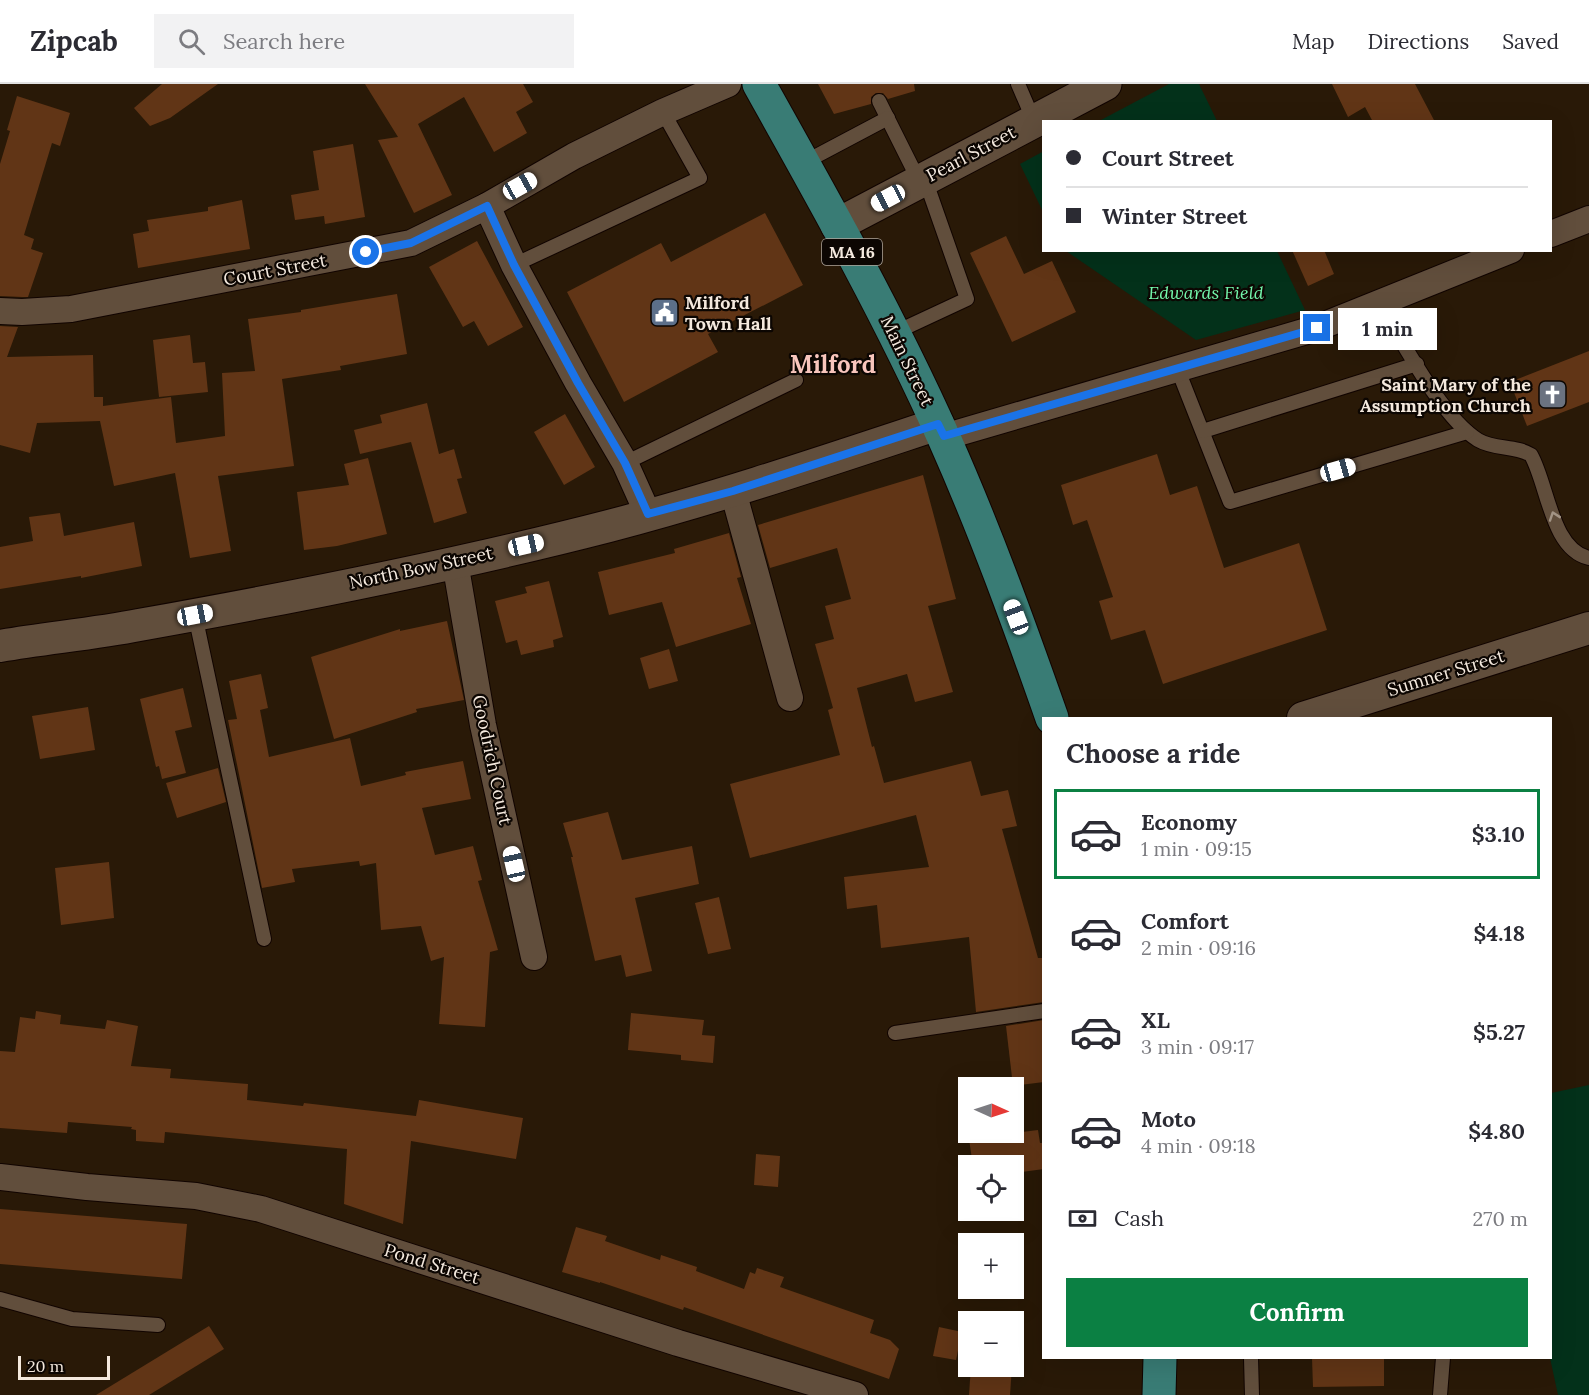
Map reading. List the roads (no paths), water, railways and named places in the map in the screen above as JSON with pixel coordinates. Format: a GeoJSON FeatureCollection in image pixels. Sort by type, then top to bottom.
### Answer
{"type":"FeatureCollection","features":[{"type":"Feature","properties":{"kind":"main road","name":"Main Street"},"geometry":{"type":"LineString","coordinates":[[759,84],[894,333],[941,430],[1013,608],[1052,717]]}},
{"type":"Feature","properties":{"kind":"main road","name":"Pearl Street"},"geometry":{"type":"LineString","coordinates":[[837,225],[1105,84]]}},
{"type":"Feature","properties":{"kind":"main road"},"geometry":{"type":"LineString","coordinates":[[1159,1395],[1160,1359]]}},
{"type":"Feature","properties":{"kind":"street","name":"Court Street"},"geometry":{"type":"LineString","coordinates":[[0,311],[71,309],[411,243],[487,206],[574,156],[663,112],[728,84]]}},
{"type":"Feature","properties":{"kind":"street"},"geometry":{"type":"LineString","coordinates":[[487,206],[514,265],[578,383],[625,463],[648,514]]}},
{"type":"Feature","properties":{"kind":"street"},"geometry":{"type":"LineString","coordinates":[[1552,234],[1589,219]]}},
{"type":"Feature","properties":{"kind":"street"},"geometry":{"type":"LineString","coordinates":[[941,430],[1178,370],[1317,328],[1380,305],[1506,252]]}},
{"type":"Feature","properties":{"kind":"street","name":"North Bow Street"},"geometry":{"type":"LineString","coordinates":[[0,646],[137,626],[456,562],[609,526],[941,430]]}},
{"type":"Feature","properties":{"kind":"street"},"geometry":{"type":"LineString","coordinates":[[733,491],[789,698]]}},
{"type":"Feature","properties":{"kind":"street","name":"Goodrich Court"},"geometry":{"type":"LineString","coordinates":[[456,562],[483,724],[534,957]]}},
{"type":"Feature","properties":{"kind":"street","name":"Sumner Street"},"geometry":{"type":"LineString","coordinates":[[1306,717],[1589,628]]}},
{"type":"Feature","properties":{"kind":"street","name":"Pond Street"},"geometry":{"type":"LineString","coordinates":[[0,1177],[196,1196],[261,1209],[678,1343],[855,1395]]}},
{"type":"Feature","properties":{"kind":"lane"},"geometry":{"type":"LineString","coordinates":[[1018,84],[1034,121]]}},
{"type":"Feature","properties":{"kind":"lane"},"geometry":{"type":"LineString","coordinates":[[879,101],[922,179],[967,299],[894,333]]}},
{"type":"Feature","properties":{"kind":"lane"},"geometry":{"type":"LineString","coordinates":[[514,265],[700,178],[663,112]]}},
{"type":"Feature","properties":{"kind":"lane"},"geometry":{"type":"LineString","coordinates":[[803,163],[888,118]]}},
{"type":"Feature","properties":{"kind":"lane"},"geometry":{"type":"LineString","coordinates":[[1380,305],[1444,406],[1467,432],[1489,445],[1521,450],[1531,455],[1564,541],[1576,553],[1589,558]]}},
{"type":"Feature","properties":{"kind":"lane"},"geometry":{"type":"LineString","coordinates":[[1203,431],[1417,364]]}},
{"type":"Feature","properties":{"kind":"lane"},"geometry":{"type":"LineString","coordinates":[[1178,370],[1230,501],[1467,432]]}},
{"type":"Feature","properties":{"kind":"lane"},"geometry":{"type":"LineString","coordinates":[[625,463],[795,380]]}},
{"type":"Feature","properties":{"kind":"lane"},"geometry":{"type":"LineString","coordinates":[[195,615],[264,939]]}},
{"type":"Feature","properties":{"kind":"lane"},"geometry":{"type":"LineString","coordinates":[[895,1033],[1042,1011]]}},
{"type":"Feature","properties":{"kind":"lane"},"geometry":{"type":"LineString","coordinates":[[0,1299],[72,1319],[158,1325]]}},
{"type":"Feature","properties":{"kind":"lane"},"geometry":{"type":"LineString","coordinates":[[1251,1359],[1252,1395]]}},
{"type":"Feature","properties":{"kind":"lane"},"geometry":{"type":"LineString","coordinates":[[1440,1395],[1443,1359]]}},
{"type":"Feature","properties":{"kind":"place","name":"Milford Town Hall"},"geometry":{"type":"Point","coordinates":[664,313]}},
{"type":"Feature","properties":{"kind":"place","name":"Saint Mary of the Assumption Church"},"geometry":{"type":"Point","coordinates":[1552,395]}},
{"type":"Feature","properties":{"kind":"district","name":"Milford"},"geometry":{"type":"Point","coordinates":[833,365]}},
{"type":"Feature","properties":{"kind":"park label","name":"Edwards Field"},"geometry":{"type":"Point","coordinates":[1206,293]}}]}
